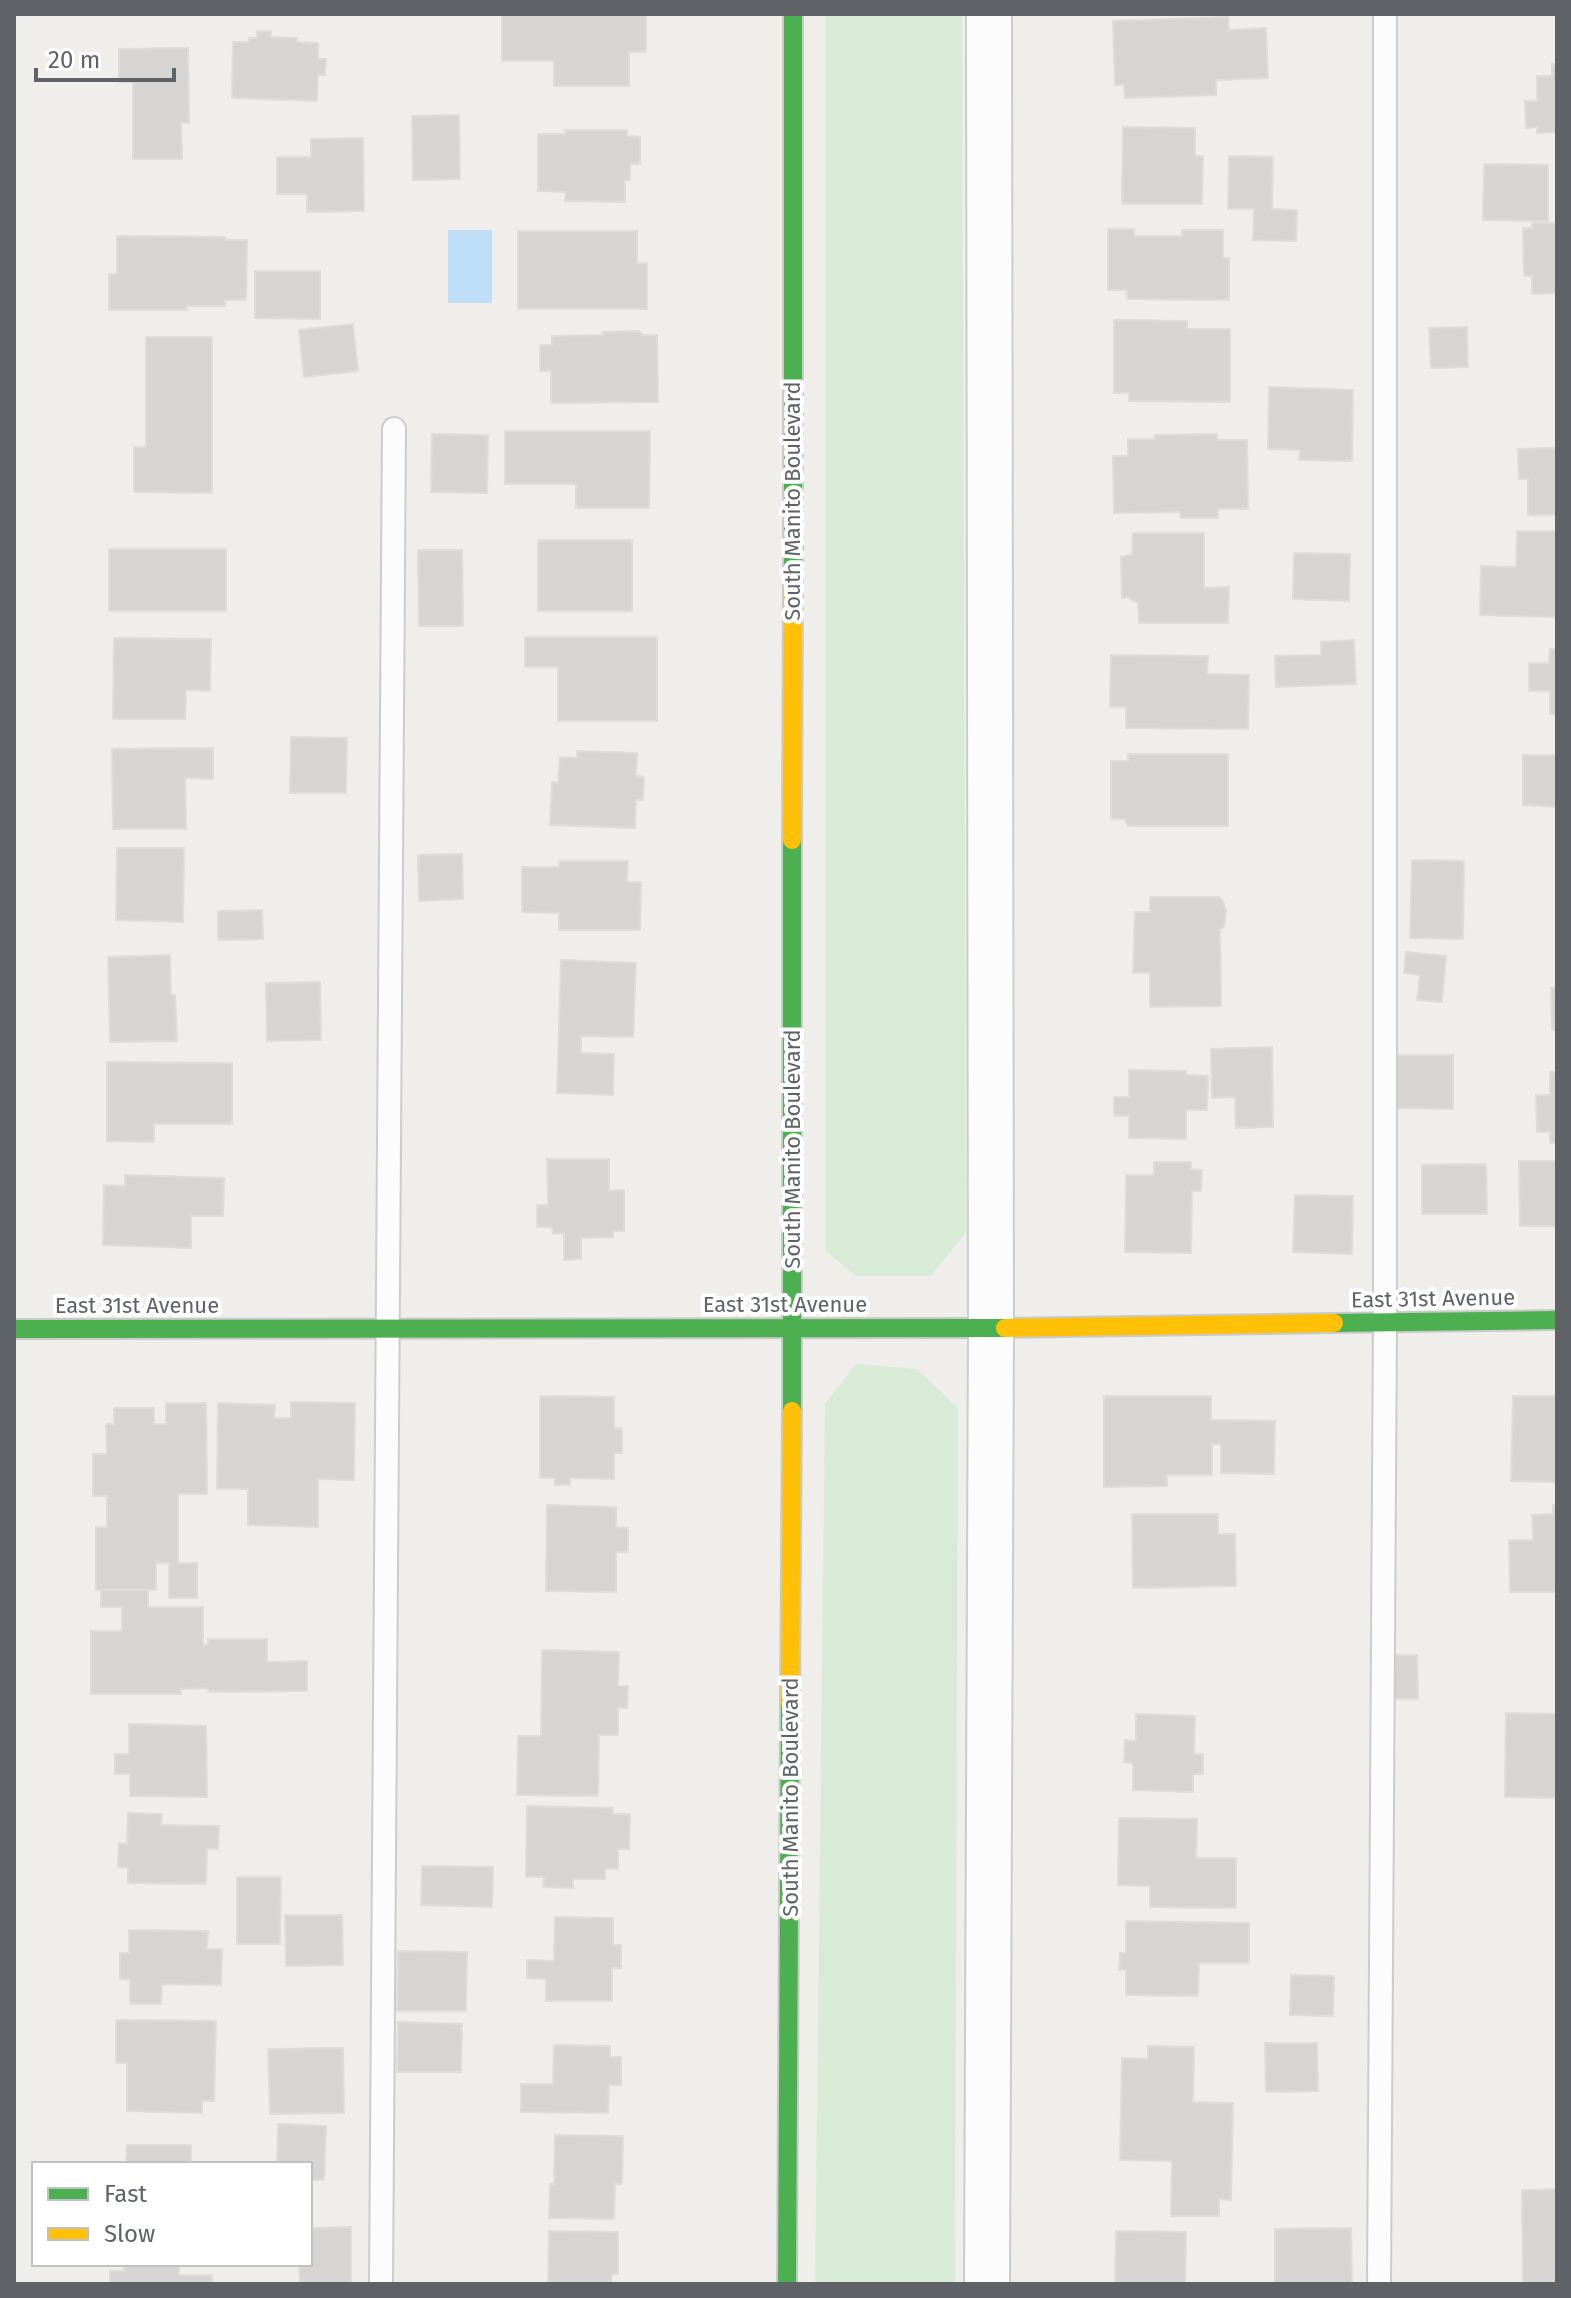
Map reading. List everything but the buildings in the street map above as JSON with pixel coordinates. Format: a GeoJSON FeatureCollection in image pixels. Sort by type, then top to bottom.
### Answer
{"type":"FeatureCollection","features":[{"type":"Feature","properties":{"kind":"street","name":"South Manito Boulevard"},"geometry":{"type":"LineString","coordinates":[[787,2284],[792,1328],[793,14]]}},
{"type":"Feature","properties":{"kind":"street"},"geometry":{"type":"LineString","coordinates":[[987,2284],[991,1328],[989,14]]}},
{"type":"Feature","properties":{"kind":"street","name":"East 31st Avenue"},"geometry":{"type":"LineString","coordinates":[[14,1329],[991,1328],[1557,1320]]}},
{"type":"Feature","properties":{"kind":"lane"},"geometry":{"type":"LineString","coordinates":[[1379,2284],[1385,1322],[1385,14]]}},
{"type":"Feature","properties":{"kind":"lane"},"geometry":{"type":"LineString","coordinates":[[381,2284],[394,429]]}},
{"type":"Feature","properties":{"kind":"green space"},"geometry":{"type":"Polygon","coordinates":[[[825,15],[962,15],[966,1232],[931,1276],[856,1276],[825,1250],[825,15]]]}},
{"type":"Feature","properties":{"kind":"green space"},"geometry":{"type":"Polygon","coordinates":[[[856,1364],[917,1369],[958,1408],[955,2284],[815,2284],[825,1404],[856,1364]]]}},
{"type":"Feature","properties":{"kind":"water"},"geometry":{"type":"Polygon","coordinates":[[[448,230],[492,230],[492,303],[448,303],[448,230]]]}},
{"type":"Feature","properties":{"kind":"traffic: fast"},"geometry":{"type":"LineString","coordinates":[[793,14],[793,582]]}},
{"type":"Feature","properties":{"kind":"traffic: fast"},"geometry":{"type":"LineString","coordinates":[[792,840],[792,1411]]}},
{"type":"Feature","properties":{"kind":"traffic: fast"},"geometry":{"type":"LineString","coordinates":[[1334,1323],[1557,1320]]}},
{"type":"Feature","properties":{"kind":"traffic: fast"},"geometry":{"type":"LineString","coordinates":[[14,1329],[1005,1328]]}},
{"type":"Feature","properties":{"kind":"traffic: fast"},"geometry":{"type":"LineString","coordinates":[[787,2284],[790,1703]]}},
{"type":"Feature","properties":{"kind":"traffic: slow"},"geometry":{"type":"LineString","coordinates":[[792,840],[793,582]]}},
{"type":"Feature","properties":{"kind":"traffic: slow"},"geometry":{"type":"LineString","coordinates":[[1005,1328],[1334,1323]]}},
{"type":"Feature","properties":{"kind":"traffic: slow"},"geometry":{"type":"LineString","coordinates":[[790,1703],[792,1411]]}}]}
